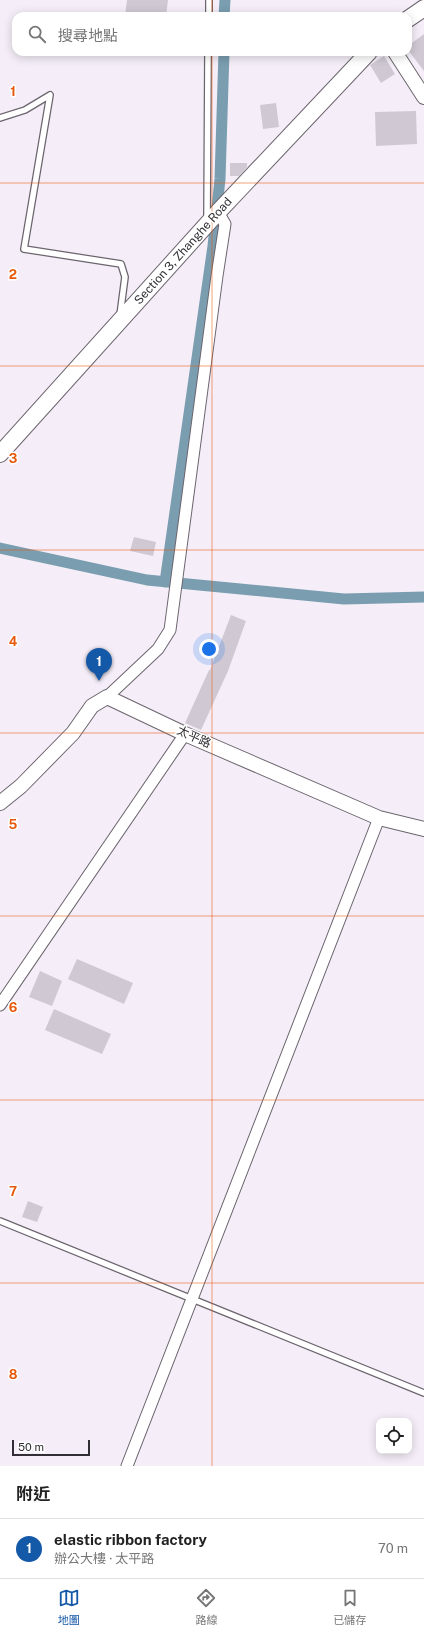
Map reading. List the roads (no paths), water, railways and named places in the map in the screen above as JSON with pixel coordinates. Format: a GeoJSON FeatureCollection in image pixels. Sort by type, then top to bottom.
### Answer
{"type":"FeatureCollection","features":[{"type":"Feature","properties":{"kind":"main road"},"geometry":{"type":"LineString","coordinates":[[412,16],[424,8]]}},
{"type":"Feature","properties":{"kind":"main road","name":"Section 3, Zhanghe Road"},"geometry":{"type":"LineString","coordinates":[[0,454],[218,212],[365,56]]}},
{"type":"Feature","properties":{"kind":"street"},"geometry":{"type":"LineString","coordinates":[[398,56],[424,97]]}},
{"type":"Feature","properties":{"kind":"street"},"geometry":{"type":"LineString","coordinates":[[0,803],[21,786],[73,733],[92,706],[107,697],[158,649],[170,630],[225,224],[218,212]]}},
{"type":"Feature","properties":{"kind":"street","name":"太平路"},"geometry":{"type":"LineString","coordinates":[[107,697],[185,734],[379,818],[424,829]]}},
{"type":"Feature","properties":{"kind":"street"},"geometry":{"type":"LineString","coordinates":[[0,1004],[185,734]]}},
{"type":"Feature","properties":{"kind":"street"},"geometry":{"type":"LineString","coordinates":[[127,1466],[379,818]]}},
{"type":"Feature","properties":{"kind":"lane"},"geometry":{"type":"LineString","coordinates":[[209,0],[209,12]]}},
{"type":"Feature","properties":{"kind":"lane"},"geometry":{"type":"LineString","coordinates":[[207,225],[208,56]]}},
{"type":"Feature","properties":{"kind":"lane"},"geometry":{"type":"LineString","coordinates":[[0,118],[25,110],[50,95],[24,249],[121,264],[125,277],[120,322]]}},
{"type":"Feature","properties":{"kind":"lane"},"geometry":{"type":"LineString","coordinates":[[0,1221],[424,1393]]}},
{"type":"Feature","properties":{"kind":"waterway"},"geometry":{"type":"LineString","coordinates":[[224,12],[225,0]]}},
{"type":"Feature","properties":{"kind":"waterway"},"geometry":{"type":"LineString","coordinates":[[165,582],[213,246],[220,179],[224,56]]}},
{"type":"Feature","properties":{"kind":"waterway"},"geometry":{"type":"LineString","coordinates":[[0,548],[147,580],[344,599],[424,597]]}},
{"type":"Feature","properties":{"kind":"place","name":"elastic ribbon factory"},"geometry":{"type":"Point","coordinates":[99,681]}}]}
